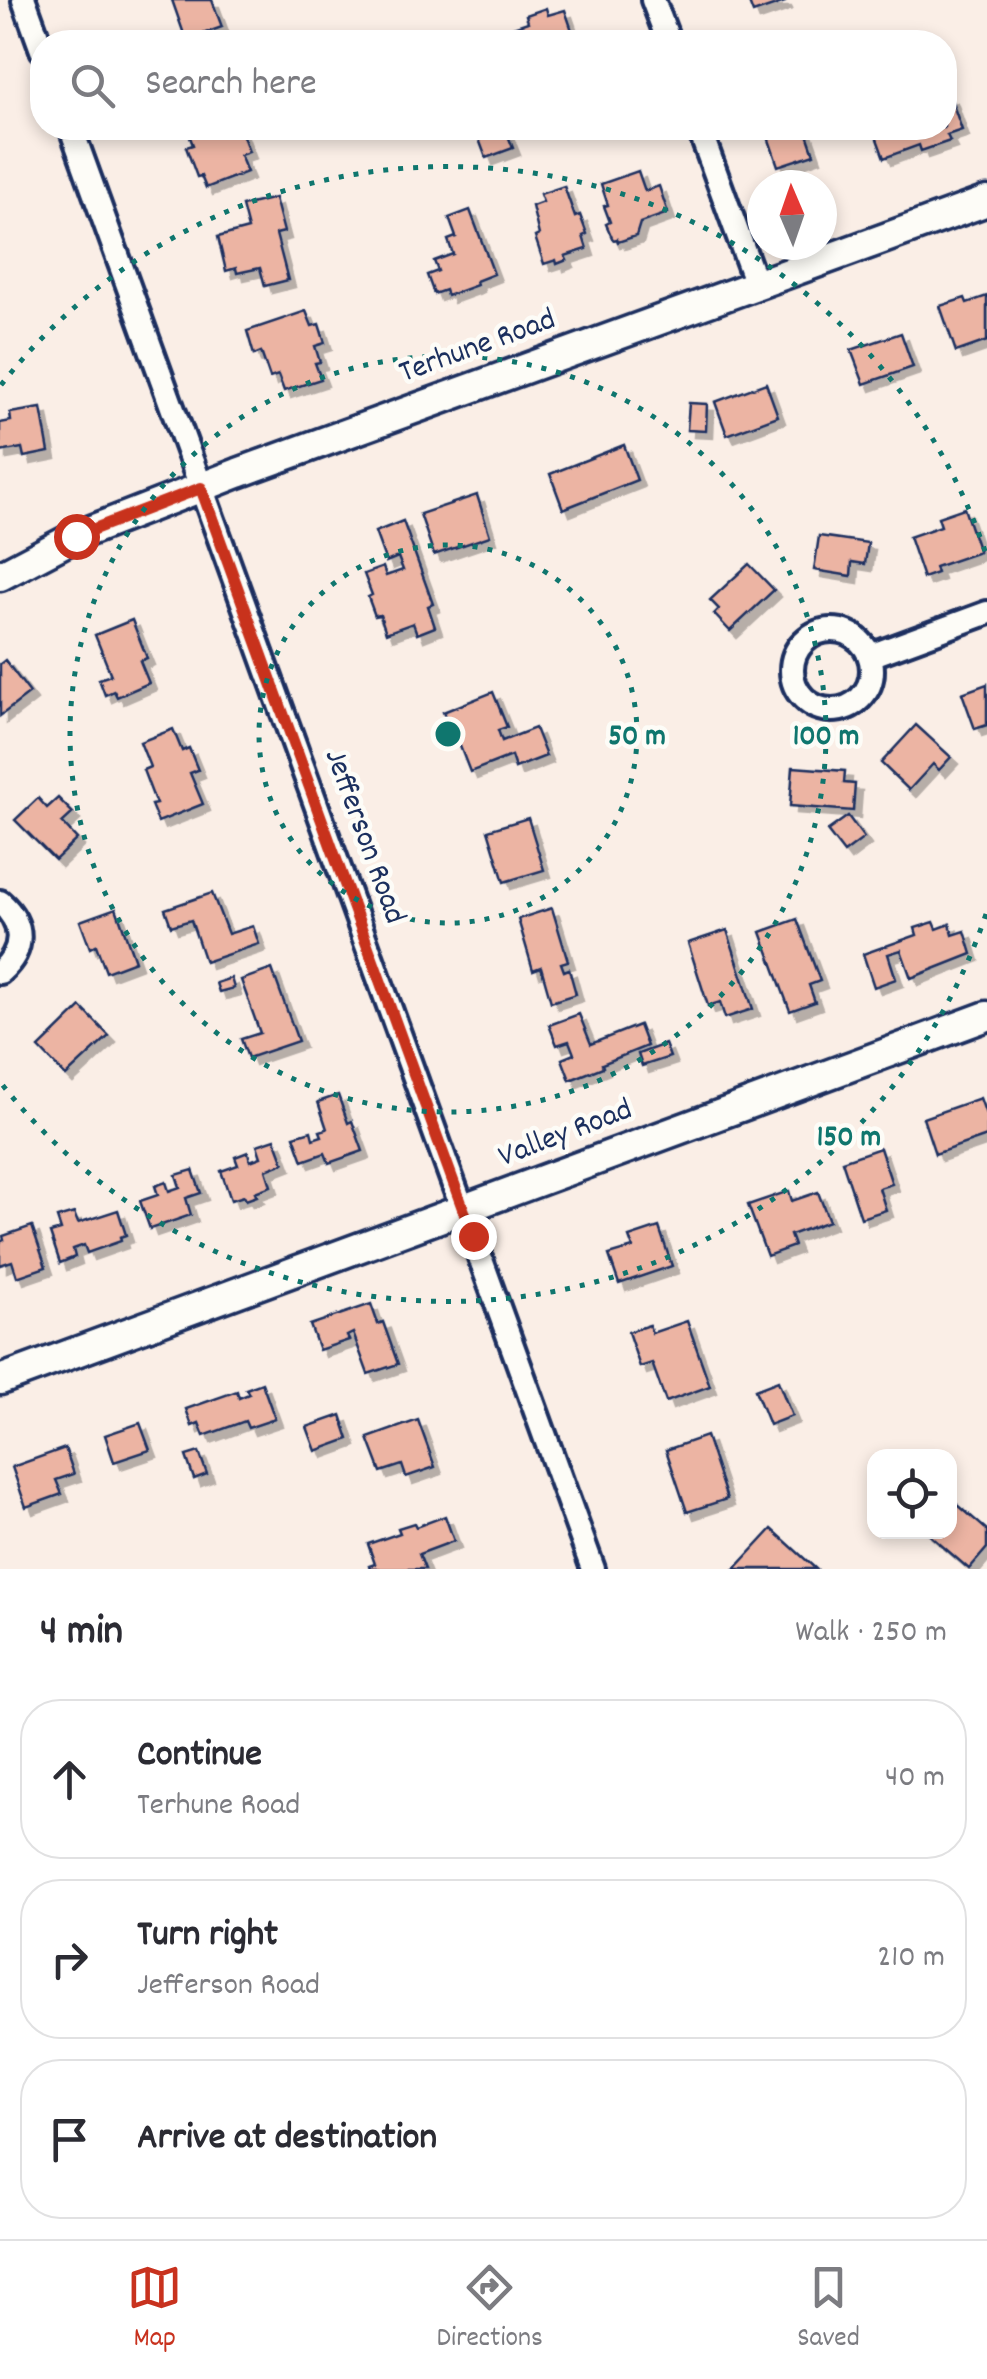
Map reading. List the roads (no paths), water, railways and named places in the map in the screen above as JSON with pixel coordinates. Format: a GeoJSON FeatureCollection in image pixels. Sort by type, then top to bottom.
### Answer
{"type":"FeatureCollection","features":[{"type":"Feature","properties":{"kind":"street"},"geometry":{"type":"LineString","coordinates":[[24,0],[35,30]]}},
{"type":"Feature","properties":{"kind":"street"},"geometry":{"type":"LineString","coordinates":[[653,0],[664,30]]}},
{"type":"Feature","properties":{"kind":"street","name":"Jefferson Road"},"geometry":{"type":"LineString","coordinates":[[75,140],[593,1569]]}},
{"type":"Feature","properties":{"kind":"street"},"geometry":{"type":"LineString","coordinates":[[704,140],[756,284]]}},
{"type":"Feature","properties":{"kind":"street","name":"Terhune Road"},"geometry":{"type":"LineString","coordinates":[[0,576],[76,536],[201,488],[987,200]]}},
{"type":"Feature","properties":{"kind":"street"},"geometry":{"type":"LineString","coordinates":[[870,656],[987,613]]}},
{"type":"Feature","properties":{"kind":"street"},"geometry":{"type":"LineString","coordinates":[[0,902],[11,912],[19,938],[17,951],[0,972]]}},
{"type":"Feature","properties":{"kind":"street","name":"Valley Road"},"geometry":{"type":"LineString","coordinates":[[0,1380],[987,1016]]}}]}
